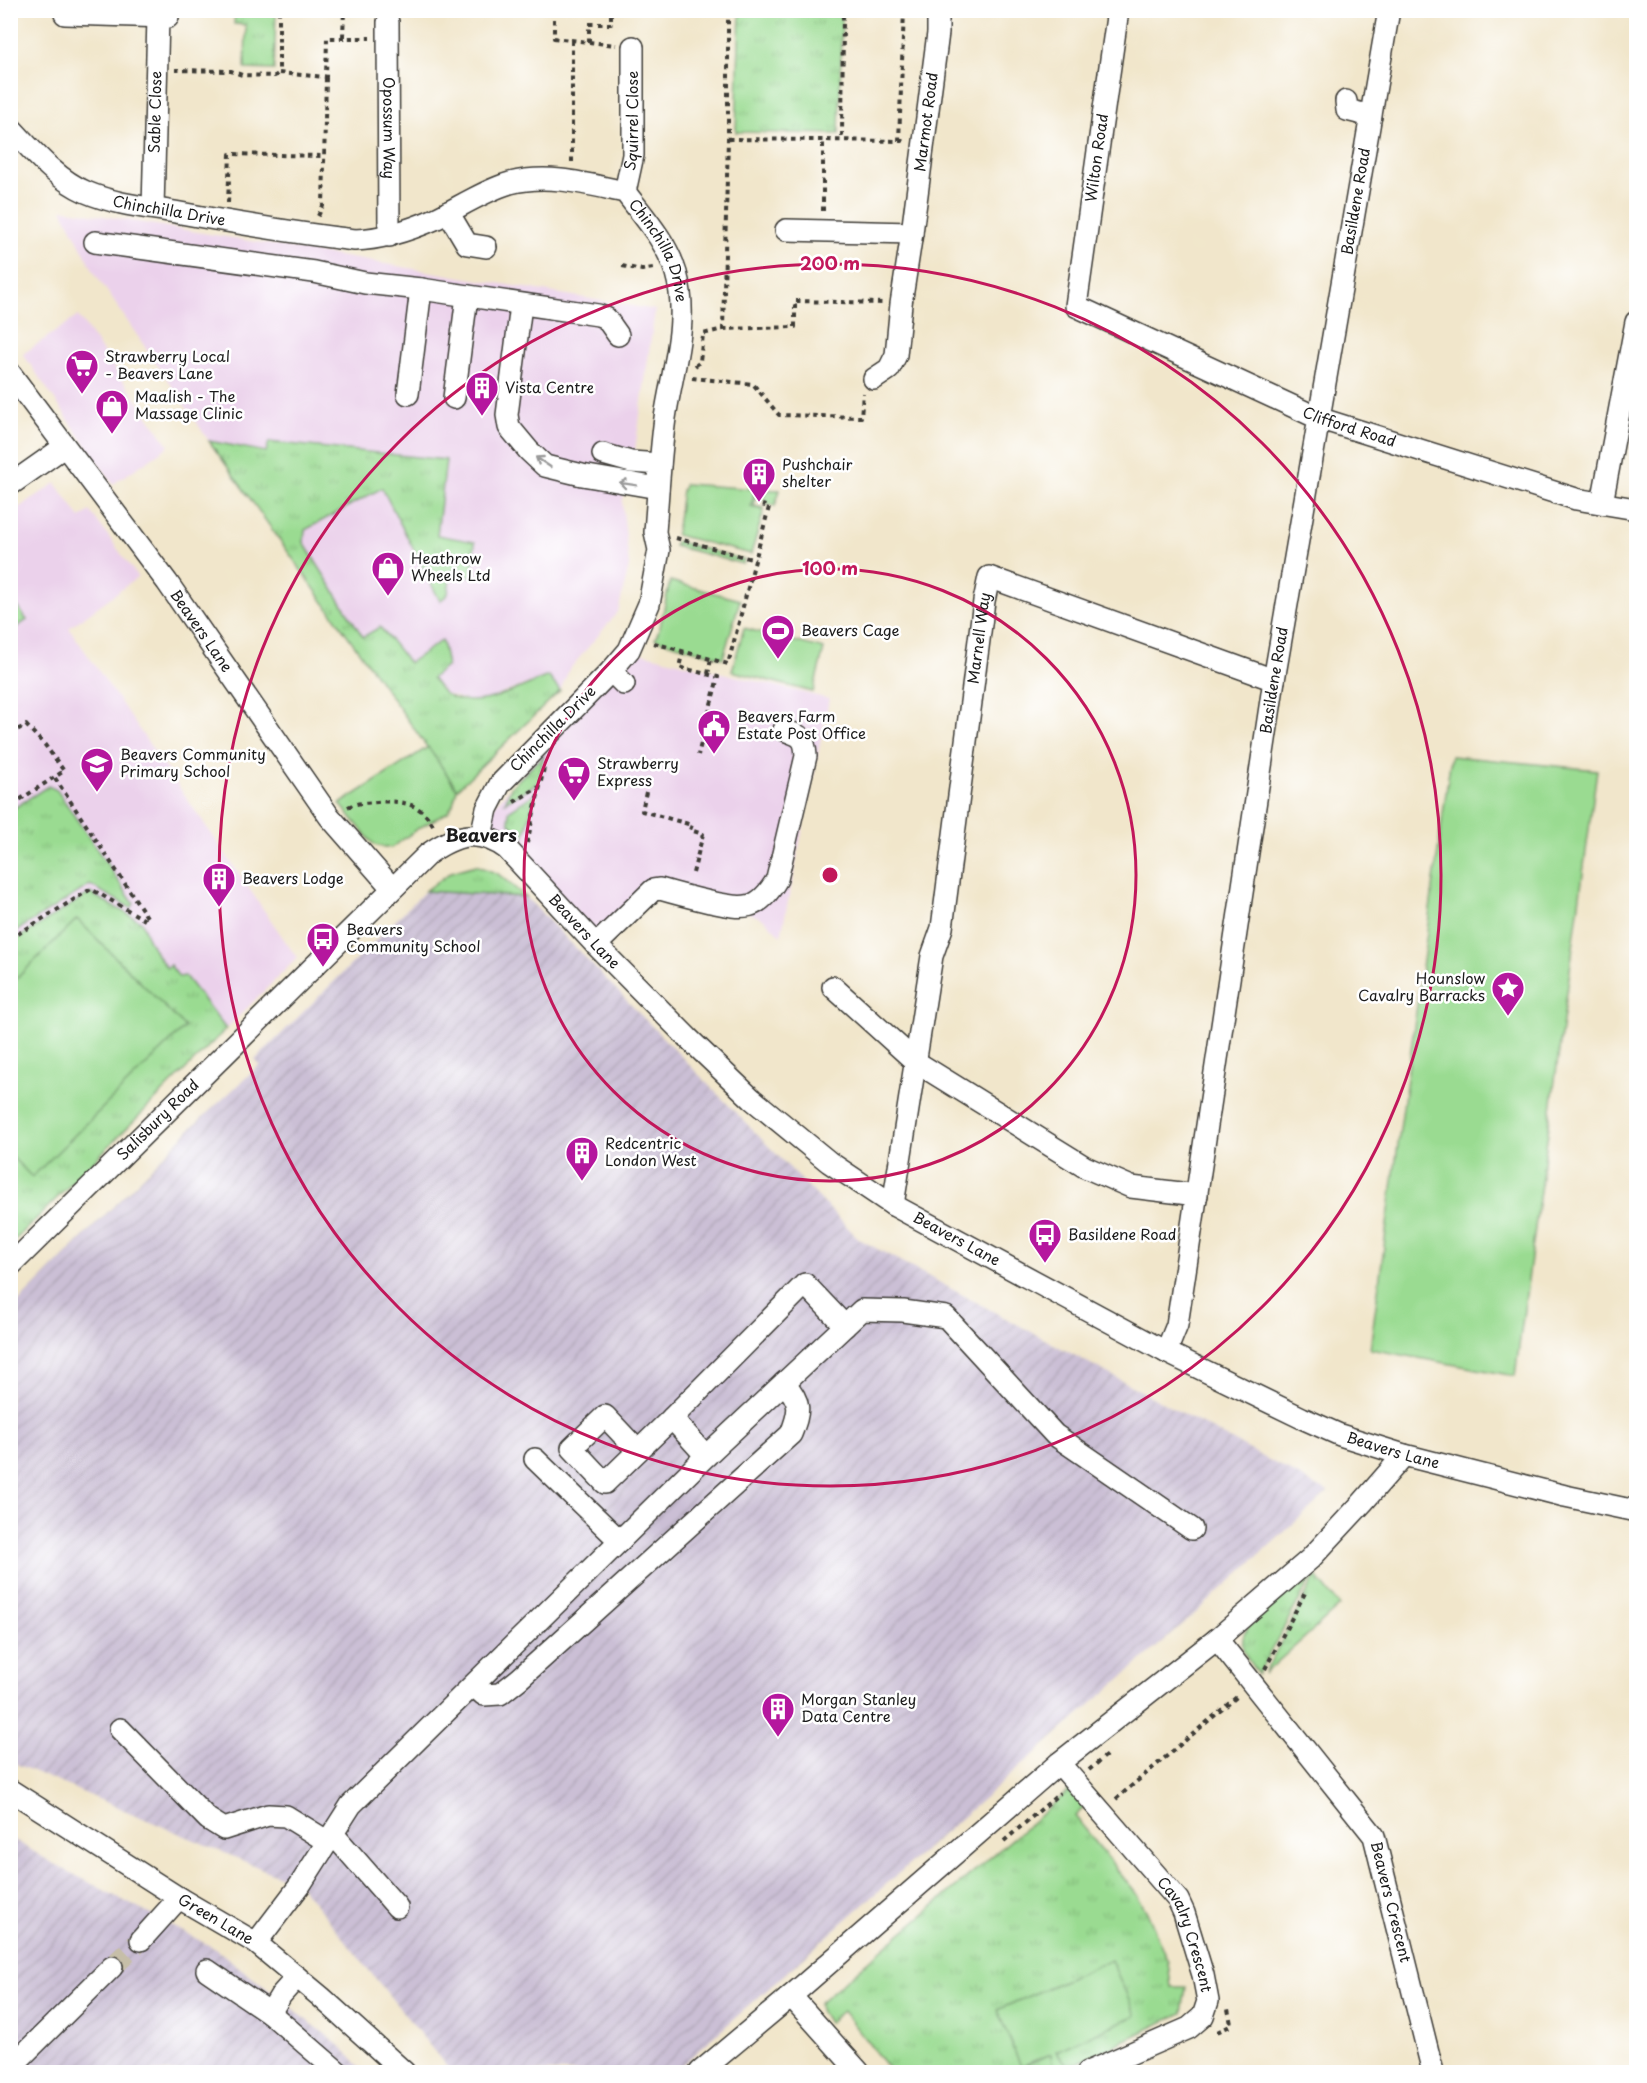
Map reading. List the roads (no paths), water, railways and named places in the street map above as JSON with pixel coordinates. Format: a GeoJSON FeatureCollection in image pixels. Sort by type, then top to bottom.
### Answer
{"type":"FeatureCollection","features":[{"type":"Feature","properties":{"kind":"street","name":"Marmot Road"},"geometry":{"type":"LineString","coordinates":[[874,379],[883,374],[893,363],[925,142],[938,33],[938,10]]}},
{"type":"Feature","properties":{"kind":"street","name":"Wilton Road"},"geometry":{"type":"LineString","coordinates":[[1076,306],[1118,10]]}},
{"type":"Feature","properties":{"kind":"street","name":"Basildene Road"},"geometry":{"type":"LineString","coordinates":[[1166,1352],[1177,1325],[1274,680],[1389,10]]}},
{"type":"Feature","properties":{"kind":"street","name":"Sable Close"},"geometry":{"type":"LineString","coordinates":[[65,14],[163,17],[157,69],[153,208]]}},
{"type":"Feature","properties":{"kind":"street","name":"Opossum Way"},"geometry":{"type":"LineString","coordinates":[[388,30],[389,236]]}},
{"type":"Feature","properties":{"kind":"street","name":"Squirrel Close"},"geometry":{"type":"LineString","coordinates":[[625,192],[633,156],[633,47]]}},
{"type":"Feature","properties":{"kind":"street"},"geometry":{"type":"LineString","coordinates":[[1346,101],[1347,110],[1371,116]]}},
{"type":"Feature","properties":{"kind":"street","name":"Chinchilla Drive"},"geometry":{"type":"LineString","coordinates":[[10,127],[64,179],[85,192],[114,202],[355,240],[389,236],[435,219],[479,195],[511,183],[542,179],[572,181],[625,192],[660,238],[676,273],[682,311],[665,418],[655,532],[659,550],[649,604],[618,677],[500,784],[487,810],[481,836]]}},
{"type":"Feature","properties":{"kind":"street"},"geometry":{"type":"LineString","coordinates":[[448,212],[467,244],[486,247]]}},
{"type":"Feature","properties":{"kind":"street"},"geometry":{"type":"LineString","coordinates":[[786,230],[912,233]]}},
{"type":"Feature","properties":{"kind":"street"},"geometry":{"type":"LineString","coordinates":[[95,242],[598,315],[606,318],[618,335]]}},
{"type":"Feature","properties":{"kind":"street"},"geometry":{"type":"LineString","coordinates":[[408,394],[421,289]]}},
{"type":"Feature","properties":{"kind":"street"},"geometry":{"type":"LineString","coordinates":[[454,398],[467,296]]}},
{"type":"Feature","properties":{"kind":"street"},"geometry":{"type":"LineString","coordinates":[[521,305],[507,415],[509,427],[545,466],[658,488]]}},
{"type":"Feature","properties":{"kind":"street","name":"Clifford Road"},"geometry":{"type":"LineString","coordinates":[[1076,306],[1318,418],[1576,499],[1636,509]]}},
{"type":"Feature","properties":{"kind":"street"},"geometry":{"type":"LineString","coordinates":[[1602,503],[1636,322]]}},
{"type":"Feature","properties":{"kind":"street","name":"Beavers Lane"},"geometry":{"type":"LineString","coordinates":[[10,373],[167,582],[329,816],[392,888]]}},
{"type":"Feature","properties":{"kind":"street"},"geometry":{"type":"LineString","coordinates":[[10,485],[64,447]]}},
{"type":"Feature","properties":{"kind":"street"},"geometry":{"type":"LineString","coordinates":[[599,478],[604,449],[631,462],[660,464]]}},
{"type":"Feature","properties":{"kind":"street","name":"Marnell Way"},"geometry":{"type":"LineString","coordinates":[[916,1062],[932,956],[942,928],[982,612],[989,577],[1274,680]]}},
{"type":"Feature","properties":{"kind":"street"},"geometry":{"type":"LineString","coordinates":[[596,945],[653,890],[660,889],[738,908],[757,902],[769,893],[777,879],[806,756],[805,743],[799,735],[784,730]]}},
{"type":"Feature","properties":{"kind":"street"},"geometry":{"type":"LineString","coordinates":[[392,888],[442,844],[452,839],[481,836]]}},
{"type":"Feature","properties":{"kind":"street","name":"Beavers Lane"},"geometry":{"type":"LineString","coordinates":[[481,836],[496,841],[522,864],[596,945],[687,1038],[752,1099],[829,1162],[893,1205],[1166,1352],[1340,1435],[1404,1455],[1564,1496],[1636,1511]]}},
{"type":"Feature","properties":{"kind":"street","name":"Salisbury Road"},"geometry":{"type":"LineString","coordinates":[[10,1266],[392,888]]}},
{"type":"Feature","properties":{"kind":"street"},"geometry":{"type":"LineString","coordinates":[[833,987],[916,1062],[1085,1167],[1131,1187],[1197,1196]]}},
{"type":"Feature","properties":{"kind":"street"},"geometry":{"type":"LineString","coordinates":[[893,1205],[916,1062]]}},
{"type":"Feature","properties":{"kind":"street"},"geometry":{"type":"LineString","coordinates":[[638,1451],[805,1284],[845,1326]]}},
{"type":"Feature","properties":{"kind":"street"},"geometry":{"type":"LineString","coordinates":[[256,1943],[300,1885],[351,1805],[706,1456],[862,1310],[903,1311],[946,1317],[1055,1435],[1192,1529]]}},
{"type":"Feature","properties":{"kind":"street"},"geometry":{"type":"LineString","coordinates":[[474,1686],[484,1695],[500,1694],[519,1679],[790,1434],[799,1414],[794,1393],[784,1383]]}},
{"type":"Feature","properties":{"kind":"street"},"geometry":{"type":"LineString","coordinates":[[672,1418],[706,1456]]}},
{"type":"Feature","properties":{"kind":"street"},"geometry":{"type":"LineString","coordinates":[[700,2073],[1059,1763],[1217,1639],[1310,1559],[1404,1455]]}},
{"type":"Feature","properties":{"kind":"street"},"geometry":{"type":"LineString","coordinates":[[535,1459],[620,1541]]}},
{"type":"Feature","properties":{"kind":"street","name":"Beavers Crescent"},"geometry":{"type":"LineString","coordinates":[[1217,1639],[1374,1836],[1433,2073]]}},
{"type":"Feature","properties":{"kind":"street"},"geometry":{"type":"LineString","coordinates":[[120,1729],[208,1819],[224,1829],[268,1815],[286,1816],[330,1838],[397,1907]]}},
{"type":"Feature","properties":{"kind":"street","name":"Cavalry Crescent"},"geometry":{"type":"LineString","coordinates":[[1059,1763],[1178,1900],[1191,1929],[1208,2001],[1203,2016],[1189,2028],[1088,2073]]}},
{"type":"Feature","properties":{"kind":"street","name":"Green Lane"},"geometry":{"type":"LineString","coordinates":[[10,1790],[179,1898],[256,1943],[404,2073]]}},
{"type":"Feature","properties":{"kind":"street"},"geometry":{"type":"LineString","coordinates":[[141,1940],[179,1898]]}},
{"type":"Feature","properties":{"kind":"street"},"geometry":{"type":"LineString","coordinates":[[10,2068],[112,1968]]}},
{"type":"Feature","properties":{"kind":"street"},"geometry":{"type":"LineString","coordinates":[[207,1970],[270,2013],[338,2073]]}},
{"type":"Feature","properties":{"kind":"street"},"geometry":{"type":"LineString","coordinates":[[270,2013],[281,1995],[297,1977]]}},
{"type":"Feature","properties":{"kind":"street"},"geometry":{"type":"LineString","coordinates":[[791,1996],[859,2073]]}},
{"type":"Feature","properties":{"kind":"tunnel"},"geometry":{"type":"LineString","coordinates":[[112,1967],[141,1940]]}},
{"type":"Feature","properties":{"kind":"place","name":"Strawberry Local - Beavers Lane"},"geometry":{"type":"Point","coordinates":[82,395]}},
{"type":"Feature","properties":{"kind":"place","name":"Vista Centre"},"geometry":{"type":"Point","coordinates":[482,417]}},
{"type":"Feature","properties":{"kind":"place","name":"Maalish - The Massage Clinic"},"geometry":{"type":"Point","coordinates":[112,435]}},
{"type":"Feature","properties":{"kind":"place","name":"Pushchair shelter"},"geometry":{"type":"Point","coordinates":[759,503]}},
{"type":"Feature","properties":{"kind":"place","name":"Heathrow Wheels Ltd"},"geometry":{"type":"Point","coordinates":[388,597]}},
{"type":"Feature","properties":{"kind":"place","name":"Beavers Cage"},"geometry":{"type":"Point","coordinates":[778,660]}},
{"type":"Feature","properties":{"kind":"place","name":"Beavers Farm Estate Post Office"},"geometry":{"type":"Point","coordinates":[714,755]}},
{"type":"Feature","properties":{"kind":"place","name":"Beavers Community Primary School"},"geometry":{"type":"Point","coordinates":[97,793]}},
{"type":"Feature","properties":{"kind":"place","name":"Strawberry Express"},"geometry":{"type":"Point","coordinates":[574,802]}},
{"type":"Feature","properties":{"kind":"place","name":"Beavers Lodge"},"geometry":{"type":"Point","coordinates":[219,908]}},
{"type":"Feature","properties":{"kind":"place","name":"Beavers Community School"},"geometry":{"type":"Point","coordinates":[323,968]}},
{"type":"Feature","properties":{"kind":"place","name":"Hounslow Cavalry Barracks"},"geometry":{"type":"Point","coordinates":[1508,1017]}},
{"type":"Feature","properties":{"kind":"place","name":"Redcentric London West"},"geometry":{"type":"Point","coordinates":[582,1182]}},
{"type":"Feature","properties":{"kind":"place","name":"Basildene Road"},"geometry":{"type":"Point","coordinates":[1045,1264]}},
{"type":"Feature","properties":{"kind":"place","name":"Morgan Stanley Data Centre"},"geometry":{"type":"Point","coordinates":[778,1738]}},
{"type":"Feature","properties":{"kind":"district","name":"Beavers"},"geometry":{"type":"Point","coordinates":[481,836]}}]}
